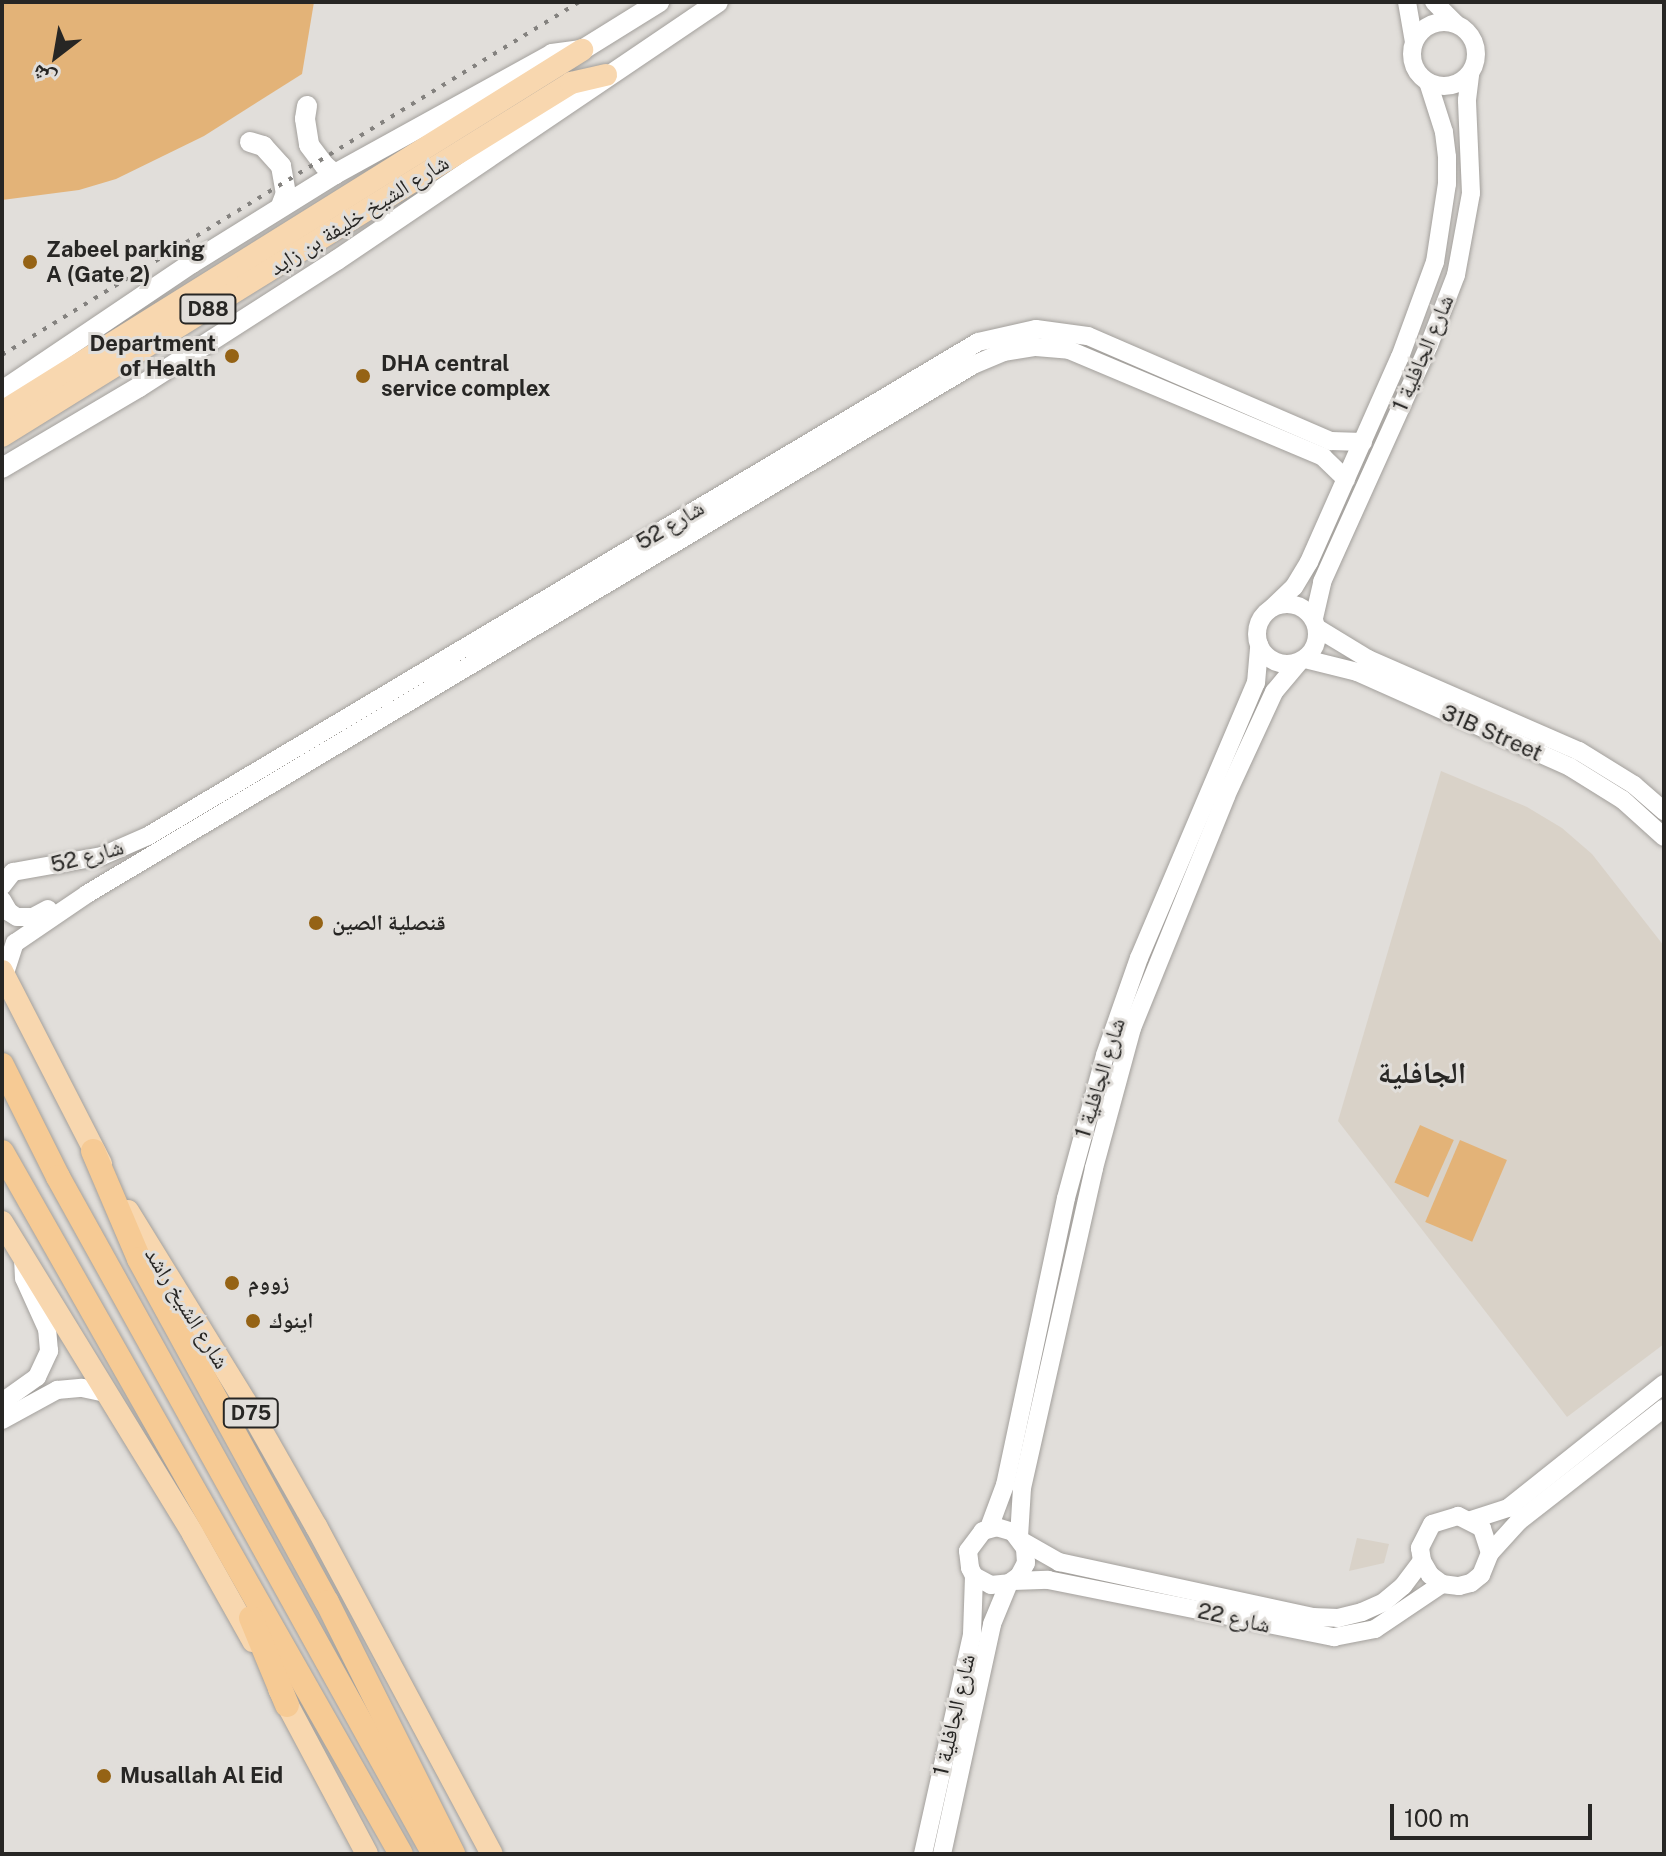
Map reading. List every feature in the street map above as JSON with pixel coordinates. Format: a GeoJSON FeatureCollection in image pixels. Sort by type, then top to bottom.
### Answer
{"type":"FeatureCollection","features":[{"type":"Feature","properties":{"kind":"highway","name":"شارع الشيخ راشد"},"geometry":{"type":"LineString","coordinates":[[2,1065],[58,1177],[434,1854]]}},
{"type":"Feature","properties":{"kind":"highway"},"geometry":{"type":"LineString","coordinates":[[93,1151],[145,1271],[327,1602],[426,1794],[453,1854]]}},
{"type":"Feature","properties":{"kind":"highway"},"geometry":{"type":"LineString","coordinates":[[2,1152],[401,1854]]}},
{"type":"Feature","properties":{"kind":"highway"},"geometry":{"type":"LineString","coordinates":[[215,1527],[231,1575],[287,1705]]}},
{"type":"Feature","properties":{"kind":"main road","name":"شارع الشيخ خليفة بن زايد"},"geometry":{"type":"LineString","coordinates":[[2,436],[408,172],[582,50],[659,2]]}},
{"type":"Feature","properties":{"kind":"main road","name":"شارع الشيخ خليفة بن زايد"},"geometry":{"type":"LineString","coordinates":[[2,412],[408,172],[571,83],[606,75],[718,2]]}},
{"type":"Feature","properties":{"kind":"main road"},"geometry":{"type":"LineString","coordinates":[[2,391],[281,206],[335,174],[545,58],[565,50],[582,50]]}},
{"type":"Feature","properties":{"kind":"main road"},"geometry":{"type":"LineString","coordinates":[[2,468],[139,387],[337,260],[606,75]]}},
{"type":"Feature","properties":{"kind":"main road"},"geometry":{"type":"LineString","coordinates":[[307,106],[309,145],[335,174]]}},
{"type":"Feature","properties":{"kind":"main road"},"geometry":{"type":"LineString","coordinates":[[250,142],[263,146],[281,166],[286,179],[281,206]]}},
{"type":"Feature","properties":{"kind":"main road","name":"شارع الشيخ راشد"},"geometry":{"type":"LineString","coordinates":[[3,974],[93,1151],[308,1512],[492,1854]]}},
{"type":"Feature","properties":{"kind":"main road"},"geometry":{"type":"LineString","coordinates":[[2,1222],[193,1534],[362,1850]]}},
{"type":"Feature","properties":{"kind":"street"},"geometry":{"type":"LineString","coordinates":[[1407,2],[1414,42],[1414,65],[1428,82],[1450,86],[1470,74],[1477,57],[1476,46],[1471,35],[1434,2]]}},
{"type":"Feature","properties":{"kind":"street"},"geometry":{"type":"LineString","coordinates":[[1414,42],[1431,24],[1455,23]]}},
{"type":"Feature","properties":{"kind":"street","name":"شارع الجافلية 1"},"geometry":{"type":"LineString","coordinates":[[1316,623],[1322,582],[1429,345],[1456,275],[1471,193],[1467,100],[1470,74]]}},
{"type":"Feature","properties":{"kind":"street","name":"شارع الجافلية 1"},"geometry":{"type":"LineString","coordinates":[[1273,607],[1302,575],[1400,357],[1435,262],[1447,184],[1447,157],[1444,132],[1428,82]]}},
{"type":"Feature","properties":{"kind":"street","name":"شارع 52"},"geometry":{"type":"LineString","coordinates":[[2,886],[13,872],[102,856],[148,836],[978,342],[1036,329],[1088,336],[1331,441],[1363,442]]}},
{"type":"Feature","properties":{"kind":"street","name":"شارع 52"},"geometry":{"type":"LineString","coordinates":[[3,974],[10,952],[19,940],[87,894],[973,365],[1003,352],[1036,347],[1069,350],[1323,457],[1346,479]]}},
{"type":"Feature","properties":{"kind":"street"},"geometry":{"type":"LineString","coordinates":[[1296,604],[1316,623],[1316,645],[1302,660],[1276,662],[1259,645],[1258,623],[1273,607],[1296,604]]}},
{"type":"Feature","properties":{"kind":"street","name":"31B Street"},"geometry":{"type":"LineString","coordinates":[[1316,623],[1368,659],[1579,751],[1634,785],[1664,811]]}},
{"type":"Feature","properties":{"kind":"street","name":"شارع الجافلية 1"},"geometry":{"type":"LineString","coordinates":[[989,1528],[1005,1485],[1066,1198],[1105,1055],[1139,958],[1256,683],[1259,645]]}},
{"type":"Feature","properties":{"kind":"street","name":"شارع الجافلية 1"},"geometry":{"type":"LineString","coordinates":[[1020,1539],[1018,1517],[1025,1473],[1094,1168],[1132,1028],[1226,796],[1274,692],[1302,660]]}},
{"type":"Feature","properties":{"kind":"street","name":"31B Street"},"geometry":{"type":"LineString","coordinates":[[1302,660],[1357,672],[1570,767],[1623,800],[1664,837]]}},
{"type":"Feature","properties":{"kind":"street","name":"شارع 52"},"geometry":{"type":"LineString","coordinates":[[2,900],[9,912],[26,919],[68,897],[87,894]]}},
{"type":"Feature","properties":{"kind":"street"},"geometry":{"type":"LineString","coordinates":[[2,1402],[37,1377],[49,1351],[47,1329],[24,1278],[23,1258]]}},
{"type":"Feature","properties":{"kind":"street"},"geometry":{"type":"LineString","coordinates":[[1471,1520],[1508,1508],[1664,1384]]}},
{"type":"Feature","properties":{"kind":"street"},"geometry":{"type":"LineString","coordinates":[[2,1420],[57,1390],[82,1388],[105,1393]]}},
{"type":"Feature","properties":{"kind":"street"},"geometry":{"type":"LineString","coordinates":[[1490,1553],[1519,1521],[1664,1408]]}},
{"type":"Feature","properties":{"kind":"street"},"geometry":{"type":"LineString","coordinates":[[1458,1516],[1471,1520],[1489,1540],[1490,1553],[1487,1566],[1471,1583],[1459,1586],[1442,1584],[1430,1575],[1422,1561],[1420,1548],[1432,1524],[1458,1516]]}},
{"type":"Feature","properties":{"kind":"street"},"geometry":{"type":"LineString","coordinates":[[989,1528],[1005,1528],[1020,1539],[1026,1563],[1011,1582],[991,1585],[974,1576],[968,1551],[976,1536],[989,1528]]}},
{"type":"Feature","properties":{"kind":"street","name":"شارع 22"},"geometry":{"type":"LineString","coordinates":[[1020,1539],[1059,1562],[1313,1617],[1338,1618],[1384,1602],[1403,1586],[1422,1561]]}},
{"type":"Feature","properties":{"kind":"street","name":"شارع الجافلية 1"},"geometry":{"type":"LineString","coordinates":[[923,1854],[972,1634],[974,1576]]}},
{"type":"Feature","properties":{"kind":"street","name":"شارع 22"},"geometry":{"type":"LineString","coordinates":[[1011,1582],[1048,1580],[1334,1637],[1375,1629],[1442,1584]]}},
{"type":"Feature","properties":{"kind":"street","name":"شارع الجافلية 1"},"geometry":{"type":"LineString","coordinates":[[942,1854],[988,1638],[1011,1582]]}},
{"type":"Feature","properties":{"kind":"shaded area"},"geometry":{"type":"Polygon","coordinates":[[[2,2],[314,2],[302,74],[204,136],[116,179],[79,190],[2,200],[2,2]]]}},
{"type":"Feature","properties":{"kind":"shaded area"},"geometry":{"type":"Polygon","coordinates":[[[1441,771],[1527,807],[1562,828],[1592,854],[1664,946],[1664,1344],[1567,1417],[1338,1121],[1441,771]]]}},
{"type":"Feature","properties":{"kind":"shaded area"},"geometry":{"type":"Polygon","coordinates":[[[1420,1125],[1454,1140],[1428,1198],[1394,1183],[1420,1125]]]}},
{"type":"Feature","properties":{"kind":"shaded area"},"geometry":{"type":"Polygon","coordinates":[[[1460,1140],[1507,1160],[1472,1242],[1425,1222],[1460,1140]]]}},
{"type":"Feature","properties":{"kind":"shaded area"},"geometry":{"type":"Polygon","coordinates":[[[1357,1538],[1389,1544],[1384,1563],[1349,1571],[1357,1538]]]}},
{"type":"Feature","properties":{"kind":"railway"},"geometry":{"type":"LineString","coordinates":[[2,355],[579,2]]}},
{"type":"Feature","properties":{"kind":"place","name":"Zabeel parking A (Gate 2)"},"geometry":{"type":"Point","coordinates":[30,262]}},
{"type":"Feature","properties":{"kind":"place","name":"Department of Health"},"geometry":{"type":"Point","coordinates":[232,356]}},
{"type":"Feature","properties":{"kind":"place","name":"DHA central service complex"},"geometry":{"type":"Point","coordinates":[363,376]}},
{"type":"Feature","properties":{"kind":"place","name":"قنصلية الصين"},"geometry":{"type":"Point","coordinates":[316,923]}},
{"type":"Feature","properties":{"kind":"place","name":"زووم"},"geometry":{"type":"Point","coordinates":[232,1283]}},
{"type":"Feature","properties":{"kind":"place","name":"اينوك"},"geometry":{"type":"Point","coordinates":[253,1321]}},
{"type":"Feature","properties":{"kind":"place","name":"Musallah Al Eid"},"geometry":{"type":"Point","coordinates":[104,1776]}},
{"type":"Feature","properties":{"kind":"district","name":"الجافلية"},"geometry":{"type":"Point","coordinates":[1422,1072]}}]}
